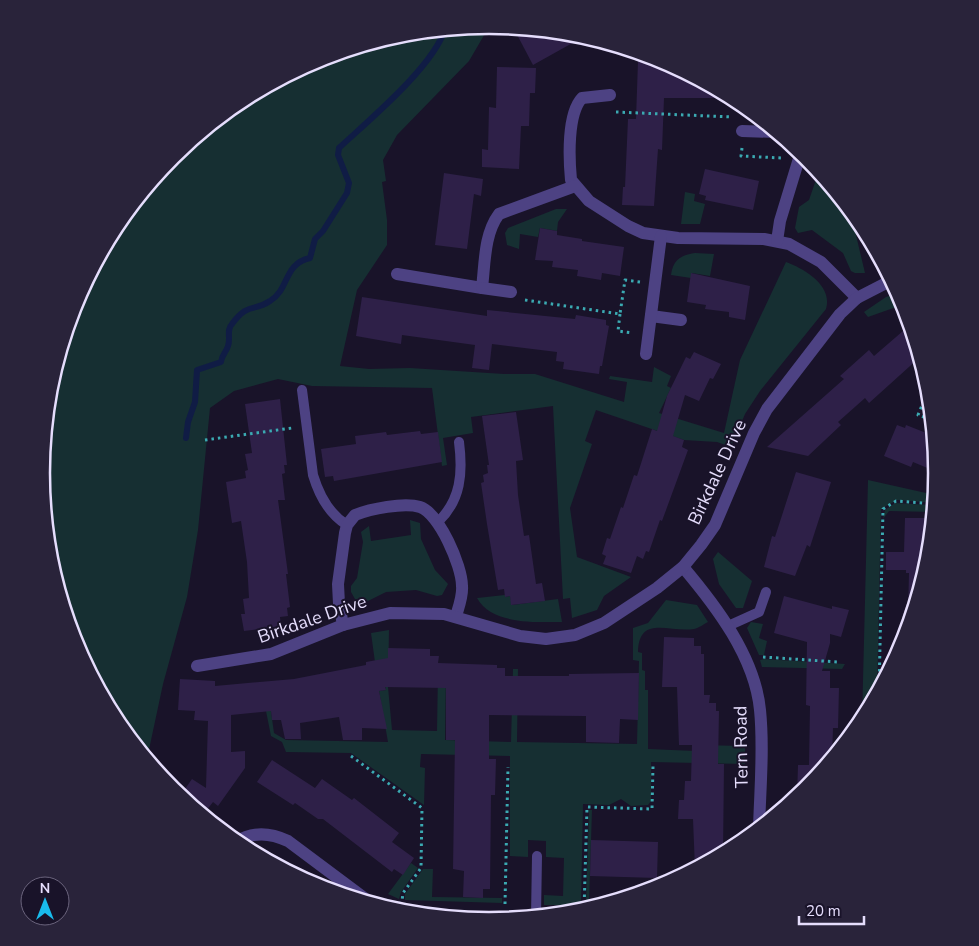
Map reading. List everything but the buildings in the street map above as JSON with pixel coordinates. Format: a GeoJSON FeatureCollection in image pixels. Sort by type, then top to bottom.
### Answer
{"type":"FeatureCollection","features":[{"type":"Feature","properties":{"kind":"street"},"geometry":{"type":"LineString","coordinates":[[610,96],[582,98],[575,106],[572,117],[570,173],[575,186],[589,201],[628,226],[643,233],[661,236],[777,241],[811,255],[857,298]]}},
{"type":"Feature","properties":{"kind":"street"},"geometry":{"type":"LineString","coordinates":[[742,131],[765,132]]}},
{"type":"Feature","properties":{"kind":"street"},"geometry":{"type":"LineString","coordinates":[[777,241],[780,221],[798,160]]}},
{"type":"Feature","properties":{"kind":"street"},"geometry":{"type":"LineString","coordinates":[[482,288],[488,239],[492,224],[499,214],[575,186]]}},
{"type":"Feature","properties":{"kind":"street"},"geometry":{"type":"LineString","coordinates":[[646,354],[661,236]]}},
{"type":"Feature","properties":{"kind":"street"},"geometry":{"type":"LineString","coordinates":[[397,274],[510,292]]}},
{"type":"Feature","properties":{"kind":"street","name":"Birkdale Drive"},"geometry":{"type":"LineString","coordinates":[[197,666],[272,654],[343,625],[390,613],[431,612],[456,616],[520,636],[546,639],[575,635],[604,623],[657,588],[683,567],[715,525],[754,433],[768,409],[840,314],[857,298],[885,284]]}},
{"type":"Feature","properties":{"kind":"street"},"geometry":{"type":"LineString","coordinates":[[651,316],[681,320]]}},
{"type":"Feature","properties":{"kind":"street"},"geometry":{"type":"LineString","coordinates":[[343,625],[337,594],[348,525],[355,514],[367,510],[413,506],[431,513],[438,522],[462,584],[456,616]]}},
{"type":"Feature","properties":{"kind":"street","name":"Tern Road"},"geometry":{"type":"LineString","coordinates":[[683,567],[716,606],[728,626],[745,661],[760,708],[759,819]]}},
{"type":"Feature","properties":{"kind":"street"},"geometry":{"type":"LineString","coordinates":[[245,838],[252,835],[276,835],[288,841],[355,891]]}},
{"type":"Feature","properties":{"kind":"lane"},"geometry":{"type":"LineString","coordinates":[[302,390],[316,488],[335,518],[348,525]]}},
{"type":"Feature","properties":{"kind":"lane"},"geometry":{"type":"LineString","coordinates":[[438,522],[447,514],[457,494],[462,470],[459,442]]}},
{"type":"Feature","properties":{"kind":"lane"},"geometry":{"type":"LineString","coordinates":[[728,626],[759,612],[766,592]]}},
{"type":"Feature","properties":{"kind":"lane"},"geometry":{"type":"LineString","coordinates":[[536,909],[537,856]]}},
{"type":"Feature","properties":{"kind":"path"},"geometry":{"type":"LineString","coordinates":[[610,96],[609,112],[743,117],[741,156],[792,155]]}},
{"type":"Feature","properties":{"kind":"path"},"geometry":{"type":"LineString","coordinates":[[649,335],[618,331],[625,280],[655,283]]}},
{"type":"Feature","properties":{"kind":"path"},"geometry":{"type":"LineString","coordinates":[[510,292],[516,299],[620,314]]}},
{"type":"Feature","properties":{"kind":"path"},"geometry":{"type":"LineString","coordinates":[[923,403],[918,414],[925,417]]}},
{"type":"Feature","properties":{"kind":"path"},"geometry":{"type":"LineString","coordinates":[[206,440],[306,426]]}},
{"type":"Feature","properties":{"kind":"path"},"geometry":{"type":"LineString","coordinates":[[879,674],[883,510],[896,501],[928,504]]}},
{"type":"Feature","properties":{"kind":"path"},"geometry":{"type":"LineString","coordinates":[[745,661],[762,657],[838,662]]}},
{"type":"Feature","properties":{"kind":"path"},"geometry":{"type":"LineString","coordinates":[[351,756],[422,808],[421,868],[403,892],[401,903]]}},
{"type":"Feature","properties":{"kind":"path"},"geometry":{"type":"LineString","coordinates":[[584,902],[587,807],[652,809],[652,766]]}},
{"type":"Feature","properties":{"kind":"path"},"geometry":{"type":"LineString","coordinates":[[508,767],[509,911]]}},
{"type":"Feature","properties":{"kind":"green space"},"geometry":{"type":"Polygon","coordinates":[[[485,34],[469,61],[397,135],[383,160],[386,181],[382,182],[387,220],[387,245],[357,290],[340,366],[369,369],[410,368],[535,374],[624,402],[627,382],[609,379],[610,376],[652,382],[654,367],[671,376],[667,386],[671,388],[659,413],[724,433],[740,360],[786,262],[809,274],[821,286],[827,301],[826,309],[760,391],[745,414],[731,447],[717,442],[684,440],[596,410],[585,441],[592,444],[570,508],[577,557],[631,577],[604,596],[597,610],[572,618],[570,598],[563,599],[553,406],[471,417],[473,433],[443,438],[447,465],[442,466],[432,388],[312,386],[278,379],[234,391],[210,408],[198,530],[187,597],[163,684],[149,750],[109,693],[84,641],[65,587],[54,530],[51,502],[51,444],[54,416],[65,359],[74,332],[84,305],[109,253],[124,229],[159,183],[200,143],[245,108],[295,79],[348,57],[404,42],[485,34]]]}},
{"type":"Feature","properties":{"kind":"green space"},"geometry":{"type":"Polygon","coordinates":[[[816,179],[854,228],[865,273],[851,271],[843,253],[812,230],[798,233],[795,228],[799,207],[809,200],[816,179]]]}},
{"type":"Feature","properties":{"kind":"green space"},"geometry":{"type":"Polygon","coordinates":[[[685,192],[695,194],[694,201],[705,204],[700,224],[681,224],[685,192]]]}},
{"type":"Feature","properties":{"kind":"green space"},"geometry":{"type":"Polygon","coordinates":[[[556,209],[567,209],[558,222],[557,231],[540,228],[538,237],[520,234],[519,249],[507,245],[505,233],[508,228],[556,209]]]}},
{"type":"Feature","properties":{"kind":"green space"},"geometry":{"type":"Polygon","coordinates":[[[695,253],[714,254],[710,276],[692,273],[691,278],[671,275],[678,259],[695,253]]]}},
{"type":"Feature","properties":{"kind":"green space"},"geometry":{"type":"Polygon","coordinates":[[[891,296],[896,307],[868,317],[864,312],[891,296]]]}},
{"type":"Feature","properties":{"kind":"green space"},"geometry":{"type":"Polygon","coordinates":[[[868,480],[928,493],[928,502],[897,500],[881,509],[877,678],[862,705],[868,480]]]}},
{"type":"Feature","properties":{"kind":"green space"},"geometry":{"type":"Polygon","coordinates":[[[895,503],[928,505],[927,512],[889,511],[883,519],[885,510],[895,503]]]}},
{"type":"Feature","properties":{"kind":"green space"},"geometry":{"type":"Polygon","coordinates":[[[410,520],[420,523],[421,539],[435,570],[448,584],[442,595],[437,596],[416,590],[386,592],[366,602],[355,599],[351,592],[351,586],[357,578],[363,542],[361,532],[369,526],[371,541],[411,535],[410,520]]]}},
{"type":"Feature","properties":{"kind":"green space"},"geometry":{"type":"Polygon","coordinates":[[[718,552],[752,581],[743,608],[736,608],[719,584],[713,559],[718,552]]]}},
{"type":"Feature","properties":{"kind":"green space"},"geometry":{"type":"Polygon","coordinates":[[[505,595],[505,597],[510,596],[512,605],[558,599],[562,622],[528,622],[504,617],[484,607],[477,598],[505,595]]]}},
{"type":"Feature","properties":{"kind":"green space"},"geometry":{"type":"Polygon","coordinates":[[[666,600],[697,605],[708,622],[694,629],[650,629],[644,633],[640,640],[638,652],[642,653],[642,670],[645,671],[645,690],[648,690],[648,749],[695,751],[696,745],[745,746],[745,764],[651,762],[651,801],[648,805],[631,806],[621,799],[609,805],[583,804],[581,902],[568,905],[544,905],[544,895],[563,896],[564,858],[546,857],[546,841],[528,840],[528,857],[510,856],[510,756],[421,754],[420,767],[425,768],[424,805],[351,753],[286,752],[282,742],[271,736],[266,711],[268,690],[274,733],[286,740],[388,742],[379,691],[386,690],[384,683],[378,684],[371,633],[389,630],[388,687],[392,730],[437,731],[438,671],[446,671],[445,740],[511,742],[513,669],[518,669],[517,742],[637,744],[639,661],[633,660],[633,628],[648,623],[666,600]]]}},
{"type":"Feature","properties":{"kind":"green space"},"geometry":{"type":"Polygon","coordinates":[[[751,622],[763,624],[759,638],[767,641],[764,655],[759,655],[747,628],[751,622]]]}},
{"type":"Feature","properties":{"kind":"green space"},"geometry":{"type":"Polygon","coordinates":[[[760,660],[845,664],[842,669],[762,667],[760,660]]]}},
{"type":"Feature","properties":{"kind":"green space"},"geometry":{"type":"Polygon","coordinates":[[[589,810],[592,810],[589,900],[586,901],[589,810]]]}},
{"type":"Feature","properties":{"kind":"green space"},"geometry":{"type":"Polygon","coordinates":[[[411,863],[418,868],[401,892],[399,899],[388,894],[411,863]]]}},
{"type":"Feature","properties":{"kind":"green space"},"geometry":{"type":"Polygon","coordinates":[[[423,869],[433,869],[432,897],[502,898],[502,903],[405,900],[405,894],[423,869]]]}},
{"type":"Feature","properties":{"kind":"waterway"},"geometry":{"type":"LineString","coordinates":[[186,438],[188,422],[195,402],[197,370],[221,362],[229,343],[230,326],[242,313],[264,304],[276,296],[295,266],[301,261],[310,258],[315,239],[323,231],[347,193],[349,183],[338,155],[339,148],[383,108],[414,76],[428,60],[441,37]]}}]}
